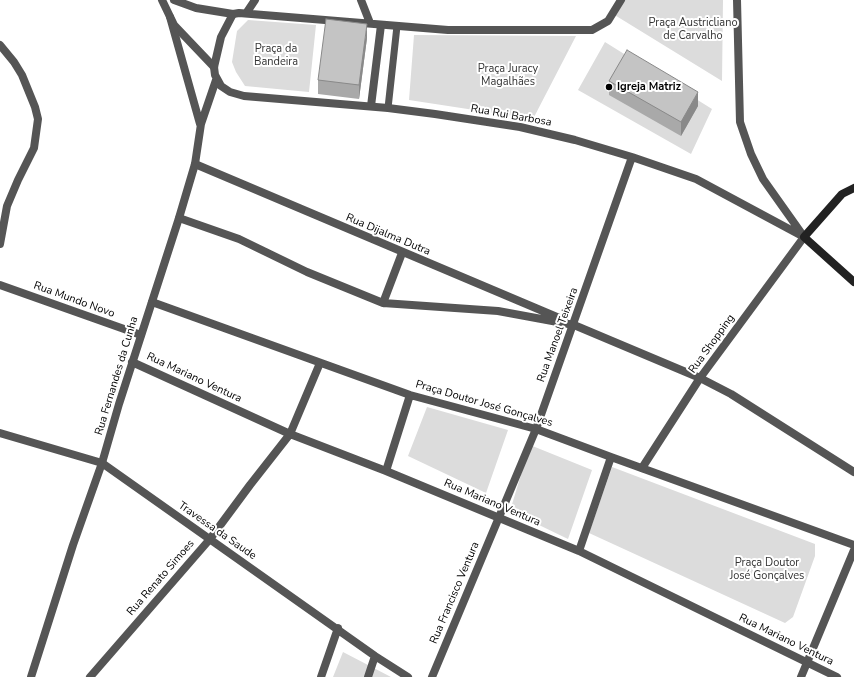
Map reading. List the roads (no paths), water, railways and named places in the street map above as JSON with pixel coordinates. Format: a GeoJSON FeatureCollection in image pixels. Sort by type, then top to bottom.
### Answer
{"type":"FeatureCollection","features":[{"type":"Feature","properties":{"kind":"main road"},"geometry":{"type":"LineString","coordinates":[[804,237],[842,194],[853,187]]}},
{"type":"Feature","properties":{"kind":"main road","name":"Rua Rui Barbosa"},"geometry":{"type":"LineString","coordinates":[[804,237],[854,282]]}},
{"type":"Feature","properties":{"kind":"street"},"geometry":{"type":"LineString","coordinates":[[162,0],[174,25],[214,67]]}},
{"type":"Feature","properties":{"kind":"street"},"geometry":{"type":"LineString","coordinates":[[174,0],[196,8],[233,14],[247,12],[448,30],[592,30],[608,21],[621,0]]}},
{"type":"Feature","properties":{"kind":"street"},"geometry":{"type":"LineString","coordinates":[[247,12],[255,0]]}},
{"type":"Feature","properties":{"kind":"street"},"geometry":{"type":"LineString","coordinates":[[361,0],[370,23]]}},
{"type":"Feature","properties":{"kind":"street"},"geometry":{"type":"LineString","coordinates":[[737,0],[740,122],[751,154],[763,179],[804,237]]}},
{"type":"Feature","properties":{"kind":"street"},"geometry":{"type":"LineString","coordinates":[[216,80],[214,67],[221,37],[233,14]]}},
{"type":"Feature","properties":{"kind":"street"},"geometry":{"type":"LineString","coordinates":[[170,17],[200,124]]}},
{"type":"Feature","properties":{"kind":"street"},"geometry":{"type":"LineString","coordinates":[[371,106],[381,25]]}},
{"type":"Feature","properties":{"kind":"street"},"geometry":{"type":"LineString","coordinates":[[0,45],[14,62],[22,75],[35,107],[38,119],[34,148],[4,206],[0,244]]}},
{"type":"Feature","properties":{"kind":"street","name":"Rua Rui Barbosa"},"geometry":{"type":"LineString","coordinates":[[216,80],[230,92],[244,96],[388,108],[520,127],[575,140],[632,157],[696,179],[804,237]]}},
{"type":"Feature","properties":{"kind":"street","name":"Rua Fernandes da Cunha"},"geometry":{"type":"LineString","coordinates":[[31,677],[70,552],[102,462],[140,335],[179,218],[195,164],[200,124],[216,80]]}},
{"type":"Feature","properties":{"kind":"street","name":"Rua Manoel Teixeira"},"geometry":{"type":"LineString","coordinates":[[499,518],[536,428],[574,325],[632,157]]}},
{"type":"Feature","properties":{"kind":"street","name":"Rua Dijalma Dutra"},"geometry":{"type":"LineString","coordinates":[[195,164],[402,253],[487,286],[574,325]]}},
{"type":"Feature","properties":{"kind":"street"},"geometry":{"type":"LineString","coordinates":[[179,218],[239,239],[307,272],[383,303],[498,311],[574,325],[700,378],[731,394],[854,472]]}},
{"type":"Feature","properties":{"kind":"street","name":"Rua Shopping"},"geometry":{"type":"LineString","coordinates":[[642,468],[700,378],[804,237]]}},
{"type":"Feature","properties":{"kind":"street"},"geometry":{"type":"LineString","coordinates":[[383,303],[402,253]]}},
{"type":"Feature","properties":{"kind":"street","name":"Rua Mundo Novo"},"geometry":{"type":"LineString","coordinates":[[0,285],[140,335]]}},
{"type":"Feature","properties":{"kind":"street","name":"Praça Doutor José Gonçalves"},"geometry":{"type":"LineString","coordinates":[[152,302],[410,394],[536,428],[611,457],[854,544]]}},
{"type":"Feature","properties":{"kind":"street","name":"Rua Mariano Ventura"},"geometry":{"type":"LineString","coordinates":[[132,362],[290,434],[386,471],[579,551],[837,677]]}},
{"type":"Feature","properties":{"kind":"street","name":"Rua Renato Simoes"},"geometry":{"type":"LineString","coordinates":[[90,677],[210,539],[290,434],[320,363]]}},
{"type":"Feature","properties":{"kind":"street"},"geometry":{"type":"LineString","coordinates":[[386,471],[410,394]]}},
{"type":"Feature","properties":{"kind":"street","name":"Travessa da Saude"},"geometry":{"type":"LineString","coordinates":[[0,433],[102,462],[338,628],[375,656],[408,677]]}},
{"type":"Feature","properties":{"kind":"street"},"geometry":{"type":"LineString","coordinates":[[579,551],[611,457]]}},
{"type":"Feature","properties":{"kind":"street","name":"Rua Francisco Ventura"},"geometry":{"type":"LineString","coordinates":[[432,677],[499,518]]}},
{"type":"Feature","properties":{"kind":"street"},"geometry":{"type":"LineString","coordinates":[[801,677],[854,550]]}},
{"type":"Feature","properties":{"kind":"street"},"geometry":{"type":"LineString","coordinates":[[321,677],[338,628]]}},
{"type":"Feature","properties":{"kind":"street"},"geometry":{"type":"LineString","coordinates":[[368,677],[375,656]]}},
{"type":"Feature","properties":{"kind":"lane"},"geometry":{"type":"LineString","coordinates":[[388,108],[397,26]]}},
{"type":"Feature","properties":{"kind":"place","name":"Igreja Matriz"},"geometry":{"type":"Point","coordinates":[609,87]}},
{"type":"Feature","properties":{"kind":"park label","name":"Praça Austricliano de Carvalho"},"geometry":{"type":"Point","coordinates":[693,29]}},
{"type":"Feature","properties":{"kind":"park label","name":"Praça da Bandeira"},"geometry":{"type":"Point","coordinates":[276,55]}},
{"type":"Feature","properties":{"kind":"park label","name":"Praça Juracy Magalhães"},"geometry":{"type":"Point","coordinates":[508,75]}}]}
